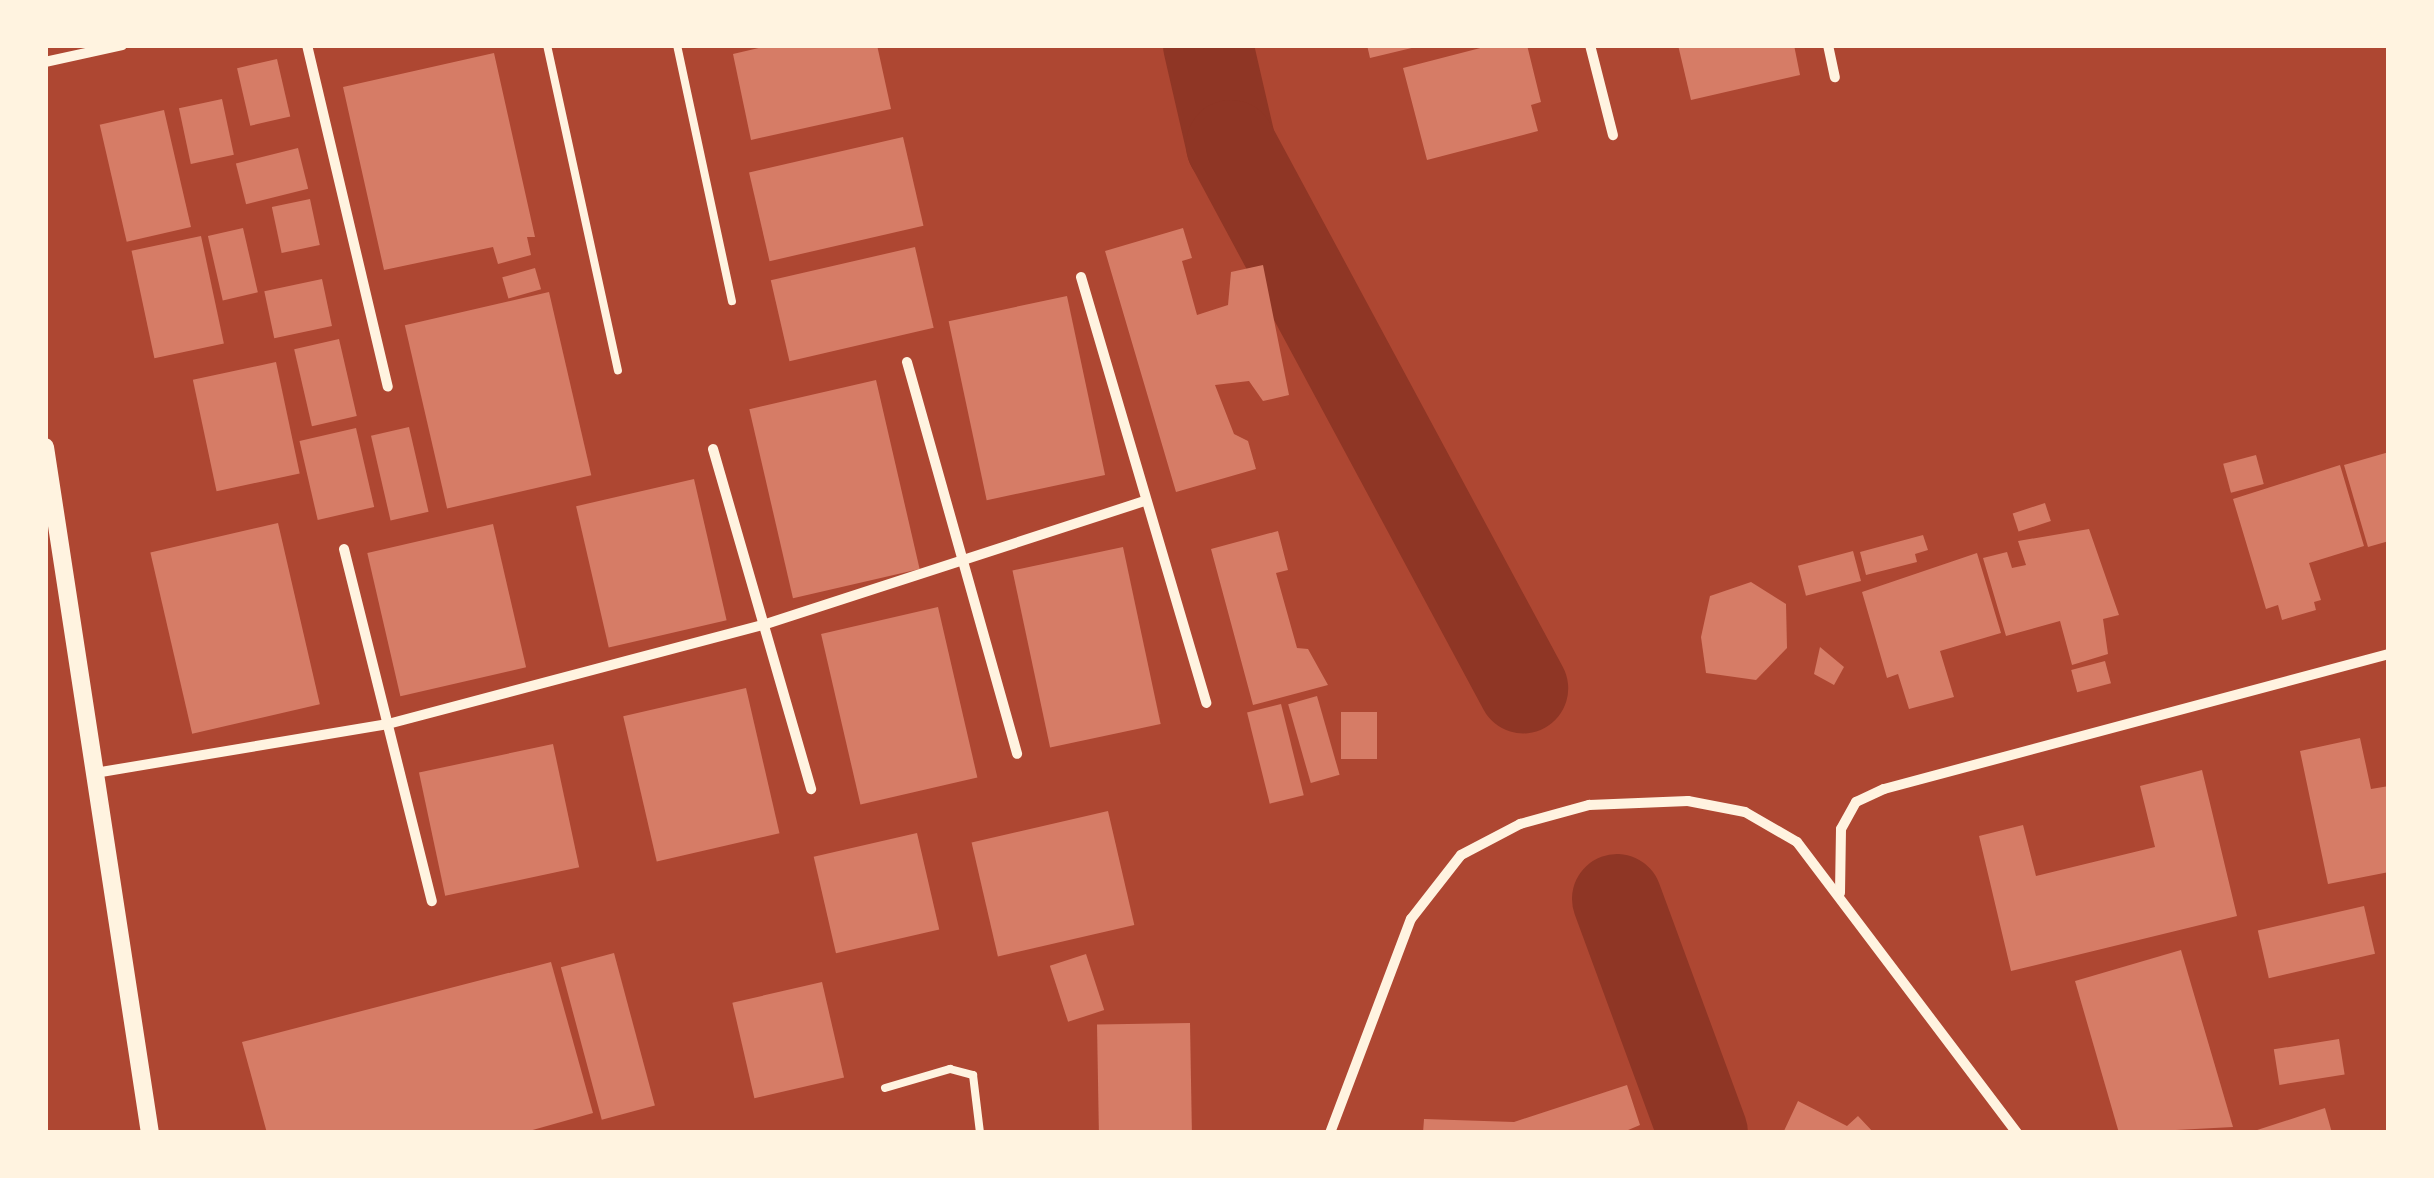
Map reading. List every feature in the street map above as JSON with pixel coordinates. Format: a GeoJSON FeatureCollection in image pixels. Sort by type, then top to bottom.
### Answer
{"type":"FeatureCollection","features":[{"type":"Feature","properties":{"kind":"street"},"geometry":{"type":"LineString","coordinates":[[45,62],[122,45]]}},
{"type":"Feature","properties":{"kind":"street"},"geometry":{"type":"LineString","coordinates":[[307,45],[388,387]]}},
{"type":"Feature","properties":{"kind":"street"},"geometry":{"type":"LineString","coordinates":[[1590,45],[1613,134]]}},
{"type":"Feature","properties":{"kind":"street"},"geometry":{"type":"LineString","coordinates":[[1828,45],[1835,77]]}},
{"type":"Feature","properties":{"kind":"street"},"geometry":{"type":"LineString","coordinates":[[1082,277],[1144,501],[1206,703]]}},
{"type":"Feature","properties":{"kind":"street"},"geometry":{"type":"LineString","coordinates":[[908,362],[1017,754]]}},
{"type":"Feature","properties":{"kind":"street"},"geometry":{"type":"LineString","coordinates":[[45,447],[150,1133]]}},
{"type":"Feature","properties":{"kind":"street"},"geometry":{"type":"LineString","coordinates":[[713,449],[811,789]]}},
{"type":"Feature","properties":{"kind":"street"},"geometry":{"type":"LineString","coordinates":[[95,773],[388,724],[764,625],[962,564],[1144,501]]}},
{"type":"Feature","properties":{"kind":"street"},"geometry":{"type":"LineString","coordinates":[[344,549],[432,901]]}},
{"type":"Feature","properties":{"kind":"street"},"geometry":{"type":"LineString","coordinates":[[1840,894],[1841,829],[1856,802],[1884,789],[2389,654]]}},
{"type":"Feature","properties":{"kind":"street"},"geometry":{"type":"LineString","coordinates":[[1330,1133],[1411,919],[1461,855],[1520,824],[1589,804],[1688,801],[1745,812],[1797,842],[2018,1133]]}},
{"type":"Feature","properties":{"kind":"lane"},"geometry":{"type":"LineString","coordinates":[[547,45],[618,370]]}},
{"type":"Feature","properties":{"kind":"lane"},"geometry":{"type":"LineString","coordinates":[[678,45],[732,302]]}},
{"type":"Feature","properties":{"kind":"lane"},"geometry":{"type":"LineString","coordinates":[[885,1088],[950,1068],[973,1076],[980,1133]]}},
{"type":"Feature","properties":{"kind":"shaded area"},"geometry":{"type":"Polygon","coordinates":[[[45,45],[2389,45],[2389,1133],[45,1133],[45,45]]]}},
{"type":"Feature","properties":{"kind":"building"},"geometry":{"type":"Polygon","coordinates":[[[772,45],[877,45],[891,109],[751,140],[733,54],[772,45]]]}},
{"type":"Feature","properties":{"kind":"building"},"geometry":{"type":"Polygon","coordinates":[[[1367,45],[1419,45],[1420,46],[1370,58],[1367,45]]]}},
{"type":"Feature","properties":{"kind":"building"},"geometry":{"type":"Polygon","coordinates":[[[1492,45],[1527,45],[1541,102],[1531,105],[1538,131],[1427,160],[1403,68],[1492,45]]]}},
{"type":"Feature","properties":{"kind":"building"},"geometry":{"type":"Polygon","coordinates":[[[1678,45],[1794,45],[1800,75],[1691,100],[1678,45]]]}},
{"type":"Feature","properties":{"kind":"building"},"geometry":{"type":"Polygon","coordinates":[[[494,53],[535,237],[527,237],[531,255],[498,264],[493,247],[384,270],[343,87],[494,53]]]}},
{"type":"Feature","properties":{"kind":"building"},"geometry":{"type":"Polygon","coordinates":[[[277,59],[290,116],[250,126],[237,68],[277,59]]]}},
{"type":"Feature","properties":{"kind":"building"},"geometry":{"type":"Polygon","coordinates":[[[222,99],[234,155],[191,164],[179,108],[222,99]]]}},
{"type":"Feature","properties":{"kind":"building"},"geometry":{"type":"Polygon","coordinates":[[[164,110],[191,227],[127,242],[100,125],[164,110]]]}},
{"type":"Feature","properties":{"kind":"building"},"geometry":{"type":"Polygon","coordinates":[[[903,137],[923,226],[770,261],[749,173],[903,137]]]}},
{"type":"Feature","properties":{"kind":"building"},"geometry":{"type":"Polygon","coordinates":[[[298,148],[308,189],[246,204],[236,163],[298,148]]]}},
{"type":"Feature","properties":{"kind":"building"},"geometry":{"type":"Polygon","coordinates":[[[310,199],[320,245],[282,253],[272,207],[310,199]]]}},
{"type":"Feature","properties":{"kind":"building"},"geometry":{"type":"Polygon","coordinates":[[[243,228],[258,292],[223,300],[208,236],[243,228]]]}},
{"type":"Feature","properties":{"kind":"building"},"geometry":{"type":"Polygon","coordinates":[[[1183,228],[1192,258],[1182,261],[1197,315],[1228,305],[1231,272],[1263,265],[1289,395],[1263,401],[1249,381],[1215,385],[1234,434],[1248,441],[1256,469],[1176,492],[1105,251],[1183,228]]]}},
{"type":"Feature","properties":{"kind":"building"},"geometry":{"type":"Polygon","coordinates":[[[201,236],[224,344],[154,358],[132,251],[201,236]]]}},
{"type":"Feature","properties":{"kind":"building"},"geometry":{"type":"Polygon","coordinates":[[[915,247],[934,328],[789,361],[771,280],[915,247]]]}},
{"type":"Feature","properties":{"kind":"building"},"geometry":{"type":"Polygon","coordinates":[[[535,268],[541,289],[508,299],[502,277],[535,268]]]}},
{"type":"Feature","properties":{"kind":"building"},"geometry":{"type":"Polygon","coordinates":[[[322,279],[332,326],[274,338],[264,291],[322,279]]]}},
{"type":"Feature","properties":{"kind":"building"},"geometry":{"type":"Polygon","coordinates":[[[549,292],[591,475],[447,508],[405,325],[549,292]]]}},
{"type":"Feature","properties":{"kind":"building"},"geometry":{"type":"Polygon","coordinates":[[[1067,296],[1105,475],[987,500],[949,321],[1067,296]]]}},
{"type":"Feature","properties":{"kind":"building"},"geometry":{"type":"Polygon","coordinates":[[[339,339],[357,416],[312,426],[294,349],[339,339]]]}},
{"type":"Feature","properties":{"kind":"building"},"geometry":{"type":"Polygon","coordinates":[[[276,362],[300,474],[217,491],[193,380],[276,362]]]}},
{"type":"Feature","properties":{"kind":"building"},"geometry":{"type":"Polygon","coordinates":[[[876,380],[920,569],[793,598],[749,409],[876,380]]]}},
{"type":"Feature","properties":{"kind":"building"},"geometry":{"type":"Polygon","coordinates":[[[409,427],[429,512],[391,521],[371,436],[409,427]]]}},
{"type":"Feature","properties":{"kind":"building"},"geometry":{"type":"Polygon","coordinates":[[[356,428],[374,507],[318,520],[299,441],[356,428]]]}},
{"type":"Feature","properties":{"kind":"building"},"geometry":{"type":"Polygon","coordinates":[[[2389,452],[2389,541],[2368,547],[2344,465],[2389,452]]]}},
{"type":"Feature","properties":{"kind":"building"},"geometry":{"type":"Polygon","coordinates":[[[2256,455],[2264,484],[2231,493],[2223,464],[2256,455]]]}},
{"type":"Feature","properties":{"kind":"building"},"geometry":{"type":"Polygon","coordinates":[[[2340,465],[2364,546],[2309,563],[2321,600],[2314,602],[2316,610],[2282,620],[2278,605],[2266,609],[2233,499],[2340,465]]]}},
{"type":"Feature","properties":{"kind":"building"},"geometry":{"type":"Polygon","coordinates":[[[694,479],[727,620],[609,648],[576,506],[694,479]]]}},
{"type":"Feature","properties":{"kind":"building"},"geometry":{"type":"Polygon","coordinates":[[[2045,503],[2051,521],[2019,532],[2013,514],[2045,503]]]}},
{"type":"Feature","properties":{"kind":"building"},"geometry":{"type":"Polygon","coordinates":[[[278,523],[320,704],[192,734],[150,552],[278,523]]]}},
{"type":"Feature","properties":{"kind":"building"},"geometry":{"type":"Polygon","coordinates":[[[493,524],[526,667],[400,696],[367,553],[493,524]]]}},
{"type":"Feature","properties":{"kind":"building"},"geometry":{"type":"Polygon","coordinates":[[[2089,529],[2119,615],[2103,619],[2108,654],[2072,665],[2060,621],[2006,636],[1983,558],[2007,552],[2012,568],[2026,565],[2018,541],[2089,529]]]}},
{"type":"Feature","properties":{"kind":"building"},"geometry":{"type":"Polygon","coordinates":[[[1278,531],[1288,570],[1276,573],[1297,648],[1308,649],[1328,685],[1253,705],[1211,549],[1278,531]]]}},
{"type":"Feature","properties":{"kind":"building"},"geometry":{"type":"Polygon","coordinates":[[[1923,535],[1928,550],[1915,554],[1917,562],[1866,575],[1860,552],[1923,535]]]}},
{"type":"Feature","properties":{"kind":"building"},"geometry":{"type":"Polygon","coordinates":[[[1123,547],[1161,724],[1050,748],[1012,570],[1123,547]]]}},
{"type":"Feature","properties":{"kind":"building"},"geometry":{"type":"Polygon","coordinates":[[[1853,551],[1861,581],[1806,596],[1798,566],[1853,551]]]}},
{"type":"Feature","properties":{"kind":"building"},"geometry":{"type":"Polygon","coordinates":[[[1977,553],[2001,633],[1940,651],[1954,697],[1909,709],[1898,674],[1887,678],[1862,592],[1977,553]]]}},
{"type":"Feature","properties":{"kind":"building"},"geometry":{"type":"Polygon","coordinates":[[[1751,582],[1786,604],[1787,648],[1756,680],[1706,673],[1701,637],[1710,596],[1751,582]]]}},
{"type":"Feature","properties":{"kind":"building"},"geometry":{"type":"Polygon","coordinates":[[[938,607],[977,778],[860,805],[821,634],[938,607]]]}},
{"type":"Feature","properties":{"kind":"building"},"geometry":{"type":"Polygon","coordinates":[[[1820,647],[1844,667],[1834,685],[1814,674],[1820,647]]]}},
{"type":"Feature","properties":{"kind":"building"},"geometry":{"type":"Polygon","coordinates":[[[2105,661],[2111,683],[2077,692],[2071,670],[2105,661]]]}},
{"type":"Feature","properties":{"kind":"building"},"geometry":{"type":"Polygon","coordinates":[[[746,688],[780,833],[657,862],[623,716],[746,688]]]}},
{"type":"Feature","properties":{"kind":"building"},"geometry":{"type":"Polygon","coordinates":[[[1317,696],[1340,775],[1311,783],[1288,704],[1317,696]]]}},
{"type":"Feature","properties":{"kind":"building"},"geometry":{"type":"Polygon","coordinates":[[[1281,704],[1304,795],[1270,804],[1247,712],[1281,704]]]}},
{"type":"Feature","properties":{"kind":"building"},"geometry":{"type":"Polygon","coordinates":[[[1341,712],[1377,712],[1377,759],[1341,759],[1341,712]]]}},
{"type":"Feature","properties":{"kind":"building"},"geometry":{"type":"Polygon","coordinates":[[[2360,738],[2371,789],[2389,786],[2389,872],[2328,884],[2300,751],[2360,738]]]}},
{"type":"Feature","properties":{"kind":"building"},"geometry":{"type":"Polygon","coordinates":[[[553,744],[579,867],[445,896],[419,772],[553,744]]]}},
{"type":"Feature","properties":{"kind":"building"},"geometry":{"type":"Polygon","coordinates":[[[2202,770],[2237,916],[2011,971],[1979,836],[2023,825],[2036,876],[2155,847],[2140,786],[2202,770]]]}},
{"type":"Feature","properties":{"kind":"building"},"geometry":{"type":"Polygon","coordinates":[[[1108,811],[1134,925],[998,956],[972,842],[1108,811]]]}},
{"type":"Feature","properties":{"kind":"building"},"geometry":{"type":"Polygon","coordinates":[[[917,833],[939,929],[836,953],[814,857],[917,833]]]}},
{"type":"Feature","properties":{"kind":"building"},"geometry":{"type":"Polygon","coordinates":[[[2364,906],[2375,954],[2269,978],[2258,931],[2364,906]]]}},
{"type":"Feature","properties":{"kind":"building"},"geometry":{"type":"Polygon","coordinates":[[[2181,950],[2233,1127],[2119,1133],[2075,981],[2181,950]]]}},
{"type":"Feature","properties":{"kind":"building"},"geometry":{"type":"Polygon","coordinates":[[[614,953],[655,1106],[602,1120],[561,967],[614,953]]]}},
{"type":"Feature","properties":{"kind":"building"},"geometry":{"type":"Polygon","coordinates":[[[1086,954],[1104,1010],[1068,1022],[1050,966],[1086,954]]]}},
{"type":"Feature","properties":{"kind":"building"},"geometry":{"type":"Polygon","coordinates":[[[551,962],[593,1113],[522,1133],[267,1133],[242,1042],[551,962]]]}},
{"type":"Feature","properties":{"kind":"building"},"geometry":{"type":"Polygon","coordinates":[[[822,982],[844,1077],[754,1098],[732,1003],[822,982]]]}},
{"type":"Feature","properties":{"kind":"building"},"geometry":{"type":"Polygon","coordinates":[[[1190,1023],[1192,1133],[1099,1133],[1097,1025],[1190,1023]]]}},
{"type":"Feature","properties":{"kind":"building"},"geometry":{"type":"Polygon","coordinates":[[[2339,1039],[2345,1075],[2279,1085],[2274,1049],[2339,1039]]]}},
{"type":"Feature","properties":{"kind":"building"},"geometry":{"type":"Polygon","coordinates":[[[1627,1085],[1640,1125],[1621,1133],[1423,1133],[1424,1119],[1514,1122],[1627,1085]]]}},
{"type":"Feature","properties":{"kind":"building"},"geometry":{"type":"Polygon","coordinates":[[[1798,1101],[1847,1126],[1858,1116],[1874,1133],[1783,1133],[1798,1101]]]}},
{"type":"Feature","properties":{"kind":"building"},"geometry":{"type":"Polygon","coordinates":[[[2325,1108],[2332,1133],[2251,1133],[2251,1132],[2325,1108]]]}},
{"type":"Feature","properties":{"kind":"waterway"},"geometry":{"type":"LineString","coordinates":[[1208,45],[1231,145],[1523,688]]}},
{"type":"Feature","properties":{"kind":"waterway"},"geometry":{"type":"LineString","coordinates":[[1617,899],[1703,1133]]}}]}
